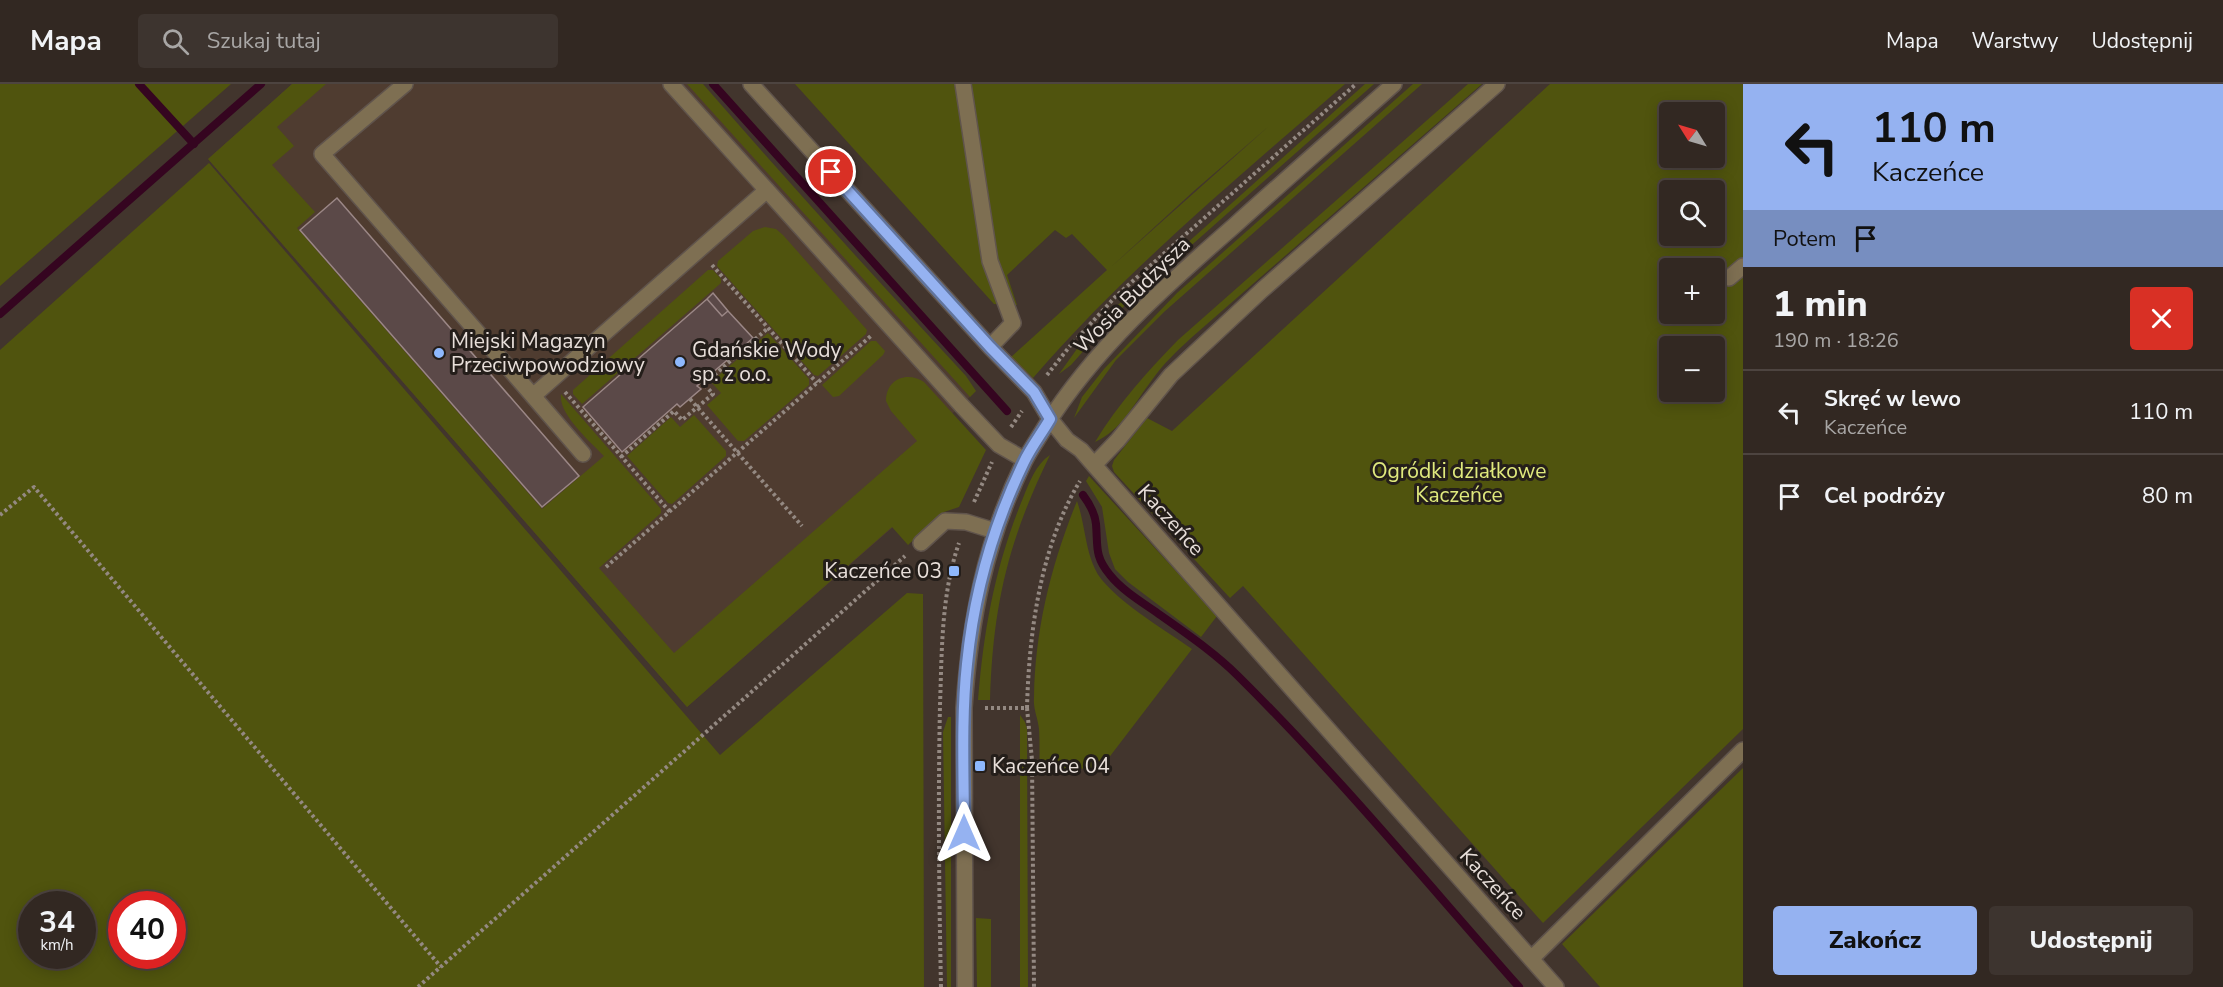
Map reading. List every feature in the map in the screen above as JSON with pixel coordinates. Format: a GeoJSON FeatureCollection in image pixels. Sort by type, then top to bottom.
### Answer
{"type":"FeatureCollection","features":[{"type":"Feature","properties":{"kind":"street"},"geometry":{"type":"LineString","coordinates":[[405,84],[322,154],[584,454]]}},
{"type":"Feature","properties":{"kind":"street"},"geometry":{"type":"LineString","coordinates":[[670,84],[999,445],[1025,460]]}},
{"type":"Feature","properties":{"kind":"street","name":"Kaczeńce"},"geometry":{"type":"LineString","coordinates":[[751,84],[990,347],[1034,392],[1050,419],[1067,440],[1081,450],[1556,987]]}},
{"type":"Feature","properties":{"kind":"street"},"geometry":{"type":"LineString","coordinates":[[963,84],[990,261],[1013,323],[990,347]]}},
{"type":"Feature","properties":{"kind":"street","name":"Wosia Budzysza"},"geometry":{"type":"LineString","coordinates":[[965,987],[964,708],[971,628],[981,578],[995,531],[1025,460],[1077,380],[1118,333],[1191,263],[1394,84]]}},
{"type":"Feature","properties":{"kind":"street"},"geometry":{"type":"LineString","coordinates":[[1094,465],[1118,440],[1170,375],[1262,290],[1497,84]]}},
{"type":"Feature","properties":{"kind":"street"},"geometry":{"type":"LineString","coordinates":[[533,396],[767,190]]}},
{"type":"Feature","properties":{"kind":"street"},"geometry":{"type":"LineString","coordinates":[[1729,278],[1743,266]]}},
{"type":"Feature","properties":{"kind":"street"},"geometry":{"type":"LineString","coordinates":[[921,543],[945,521],[966,522],[995,531]]}},
{"type":"Feature","properties":{"kind":"street"},"geometry":{"type":"LineString","coordinates":[[1531,959],[1743,750]]}},
{"type":"Feature","properties":{"kind":"path"},"geometry":{"type":"LineString","coordinates":[[1044,379],[1070,346],[1117,295],[1356,84]]}},
{"type":"Feature","properties":{"kind":"path"},"geometry":{"type":"LineString","coordinates":[[717,256],[710,263],[817,382]]}},
{"type":"Feature","properties":{"kind":"path"},"geometry":{"type":"LineString","coordinates":[[621,457],[674,411],[682,420],[713,394],[704,384],[768,328]]}},
{"type":"Feature","properties":{"kind":"path"},"geometry":{"type":"LineString","coordinates":[[606,567],[874,332],[881,339]]}},
{"type":"Feature","properties":{"kind":"path"},"geometry":{"type":"LineString","coordinates":[[553,378],[670,512]]}},
{"type":"Feature","properties":{"kind":"path"},"geometry":{"type":"LineString","coordinates":[[564,391],[573,383]]}},
{"type":"Feature","properties":{"kind":"path"},"geometry":{"type":"LineString","coordinates":[[690,399],[802,526]]}},
{"type":"Feature","properties":{"kind":"path"},"geometry":{"type":"LineString","coordinates":[[1034,987],[1032,760],[1027,708],[1030,654],[1047,562],[1072,498],[1082,479],[1094,465]]}},
{"type":"Feature","properties":{"kind":"path"},"geometry":{"type":"LineString","coordinates":[[0,515],[34,487],[441,967]]}},
{"type":"Feature","properties":{"kind":"path"},"geometry":{"type":"LineString","coordinates":[[418,987],[921,543]]}},
{"type":"Feature","properties":{"kind":"path"},"geometry":{"type":"LineString","coordinates":[[964,708],[1027,708]]}},
{"type":"Feature","properties":{"kind":"path"},"geometry":{"type":"LineString","coordinates":[[940,736],[941,987]]}},
{"type":"Feature","properties":{"kind":"shaded area"},"geometry":{"type":"Polygon","coordinates":[[[292,84],[695,84],[973,394],[938,427],[893,527],[687,707],[208,159],[292,84]]]}},
{"type":"Feature","properties":{"kind":"green space"},"geometry":{"type":"Polygon","coordinates":[[[0,84],[231,84],[0,286],[0,84]]]}},
{"type":"Feature","properties":{"kind":"green space"},"geometry":{"type":"Polygon","coordinates":[[[292,84],[326,84],[277,127],[294,146],[272,165],[315,212],[297,228],[542,509],[604,456],[570,419],[561,402],[561,394],[661,509],[661,513],[599,568],[674,653],[917,441],[891,411],[886,401],[890,387],[899,379],[911,377],[924,382],[986,450],[959,507],[944,512],[908,545],[892,527],[687,707],[208,159],[292,84]]]}},
{"type":"Feature","properties":{"kind":"green space"},"geometry":{"type":"Polygon","coordinates":[[[687,84],[703,84],[966,376],[976,391],[970,397],[687,84]]]}},
{"type":"Feature","properties":{"kind":"green space"},"geometry":{"type":"Polygon","coordinates":[[[795,84],[1345,84],[1184,225],[1106,299],[1033,378],[1011,357],[1107,270],[1072,234],[1066,238],[1055,230],[1007,275],[1017,305],[994,304],[795,84]],[[1269,126],[1195,190],[1111,267],[1269,126]]]}},
{"type":"Feature","properties":{"kind":"green space"},"geometry":{"type":"Polygon","coordinates":[[[1365,84],[1374,84],[1143,288],[1117,313],[1071,365],[1059,374],[1084,339],[1110,312],[1365,84]]]}},
{"type":"Feature","properties":{"kind":"green space"},"geometry":{"type":"Polygon","coordinates":[[[1413,84],[1422,84],[1164,312],[1116,360],[1074,418],[1082,397],[1104,369],[1177,293],[1413,84]]]}},
{"type":"Feature","properties":{"kind":"green space"},"geometry":{"type":"Polygon","coordinates":[[[1468,84],[1482,84],[1191,338],[1161,369],[1120,423],[1105,437],[1095,442],[1134,389],[1178,340],[1468,84]]]}},
{"type":"Feature","properties":{"kind":"green space","name":"Ogródki działkowe Kaczeńce"},"geometry":{"type":"Polygon","coordinates":[[[1550,84],[1743,84],[1743,729],[1543,923],[1243,586],[1230,598],[1114,472],[1112,466],[1114,460],[1147,418],[1172,431],[1550,84]]]}},
{"type":"Feature","properties":{"kind":"green space"},"geometry":{"type":"Polygon","coordinates":[[[209,163],[720,755],[907,593],[923,594],[924,987],[0,987],[0,350],[209,163]]]}},
{"type":"Feature","properties":{"kind":"green space"},"geometry":{"type":"Polygon","coordinates":[[[765,227],[776,229],[783,235],[867,330],[866,334],[818,376],[814,375],[717,266],[718,261],[753,231],[765,227]]]}},
{"type":"Feature","properties":{"kind":"green space"},"geometry":{"type":"Polygon","coordinates":[[[708,270],[713,270],[721,279],[721,283],[582,404],[573,394],[573,390],[708,270]]]}},
{"type":"Feature","properties":{"kind":"green space"},"geometry":{"type":"Polygon","coordinates":[[[768,333],[809,379],[809,385],[744,441],[738,441],[707,405],[721,393],[711,382],[768,333]]]}},
{"type":"Feature","properties":{"kind":"green space"},"geometry":{"type":"Polygon","coordinates":[[[871,341],[876,341],[885,351],[883,355],[839,396],[833,397],[822,385],[871,341]]]}},
{"type":"Feature","properties":{"kind":"green space"},"geometry":{"type":"Polygon","coordinates":[[[694,415],[726,451],[726,456],[672,504],[668,503],[627,456],[671,417],[680,427],[694,415]]]}},
{"type":"Feature","properties":{"kind":"green space"},"geometry":{"type":"Polygon","coordinates":[[[1050,455],[1023,516],[1005,574],[995,634],[990,700],[978,700],[987,622],[1005,548],[1030,480],[1041,463],[1050,455]]]}},
{"type":"Feature","properties":{"kind":"green space"},"geometry":{"type":"Polygon","coordinates":[[[1089,476],[1217,616],[1201,637],[1128,582],[1115,569],[1109,553],[1102,507],[1086,481],[1089,476]]]}},
{"type":"Feature","properties":{"kind":"green space"},"geometry":{"type":"Polygon","coordinates":[[[1077,501],[1089,553],[1102,579],[1124,601],[1192,649],[1101,768],[1040,770],[1039,729],[1034,702],[1037,647],[1052,573],[1077,501]]]}},
{"type":"Feature","properties":{"kind":"green space"},"geometry":{"type":"Polygon","coordinates":[[[1020,715],[1027,729],[1028,987],[1020,987],[1020,715]]]}},
{"type":"Feature","properties":{"kind":"green space"},"geometry":{"type":"Polygon","coordinates":[[[948,717],[951,717],[951,987],[947,987],[943,732],[948,717]]]}},
{"type":"Feature","properties":{"kind":"green space"},"geometry":{"type":"Polygon","coordinates":[[[1743,768],[1743,987],[1600,987],[1562,944],[1743,768]]]}},
{"type":"Feature","properties":{"kind":"green space"},"geometry":{"type":"Polygon","coordinates":[[[976,918],[991,919],[991,987],[977,987],[976,918]]]}},
{"type":"Feature","properties":{"kind":"building","name":"Miejski Magazyn Przeciwpowodziowy"},"geometry":{"type":"Polygon","coordinates":[[[337,198],[579,476],[542,507],[300,230],[337,198]]]}},
{"type":"Feature","properties":{"kind":"building"},"geometry":{"type":"Polygon","coordinates":[[[713,293],[728,311],[722,316],[707,299],[713,293]]]}},
{"type":"Feature","properties":{"kind":"building","name":"Gdańskie Wody sp. z o.o."},"geometry":{"type":"Polygon","coordinates":[[[707,299],[722,316],[728,311],[753,338],[697,386],[701,389],[680,407],[677,404],[622,452],[583,407],[707,299]]]}},
{"type":"Feature","properties":{"kind":"waterway"},"geometry":{"type":"LineString","coordinates":[[139,84],[194,144]]}},
{"type":"Feature","properties":{"kind":"waterway"},"geometry":{"type":"LineString","coordinates":[[0,314],[261,84]]}},
{"type":"Feature","properties":{"kind":"waterway"},"geometry":{"type":"LineString","coordinates":[[713,84],[1007,411]]}},
{"type":"Feature","properties":{"kind":"waterway"},"geometry":{"type":"LineString","coordinates":[[1083,495],[1095,520],[1101,562],[1115,580],[1132,595],[1209,650],[1275,713],[1346,790],[1519,987]]}},
{"type":"Feature","properties":{"kind":"place","name":"Miejski Magazyn Przeciwpowodziowy"},"geometry":{"type":"Point","coordinates":[439,353]}},
{"type":"Feature","properties":{"kind":"place","name":"Gdańskie Wody sp. z o.o."},"geometry":{"type":"Point","coordinates":[680,362]}},
{"type":"Feature","properties":{"kind":"place","name":"Kaczeńce 03"},"geometry":{"type":"Point","coordinates":[954,571]}},
{"type":"Feature","properties":{"kind":"place","name":"Kaczeńce 04"},"geometry":{"type":"Point","coordinates":[980,766]}},
{"type":"Feature","properties":{"kind":"route"},"geometry":{"type":"LineString","coordinates":[[831,172],[990,347],[1034,392],[1050,419],[1025,460],[1005,503],[981,578],[971,628],[964,708],[964,833]]}}]}
